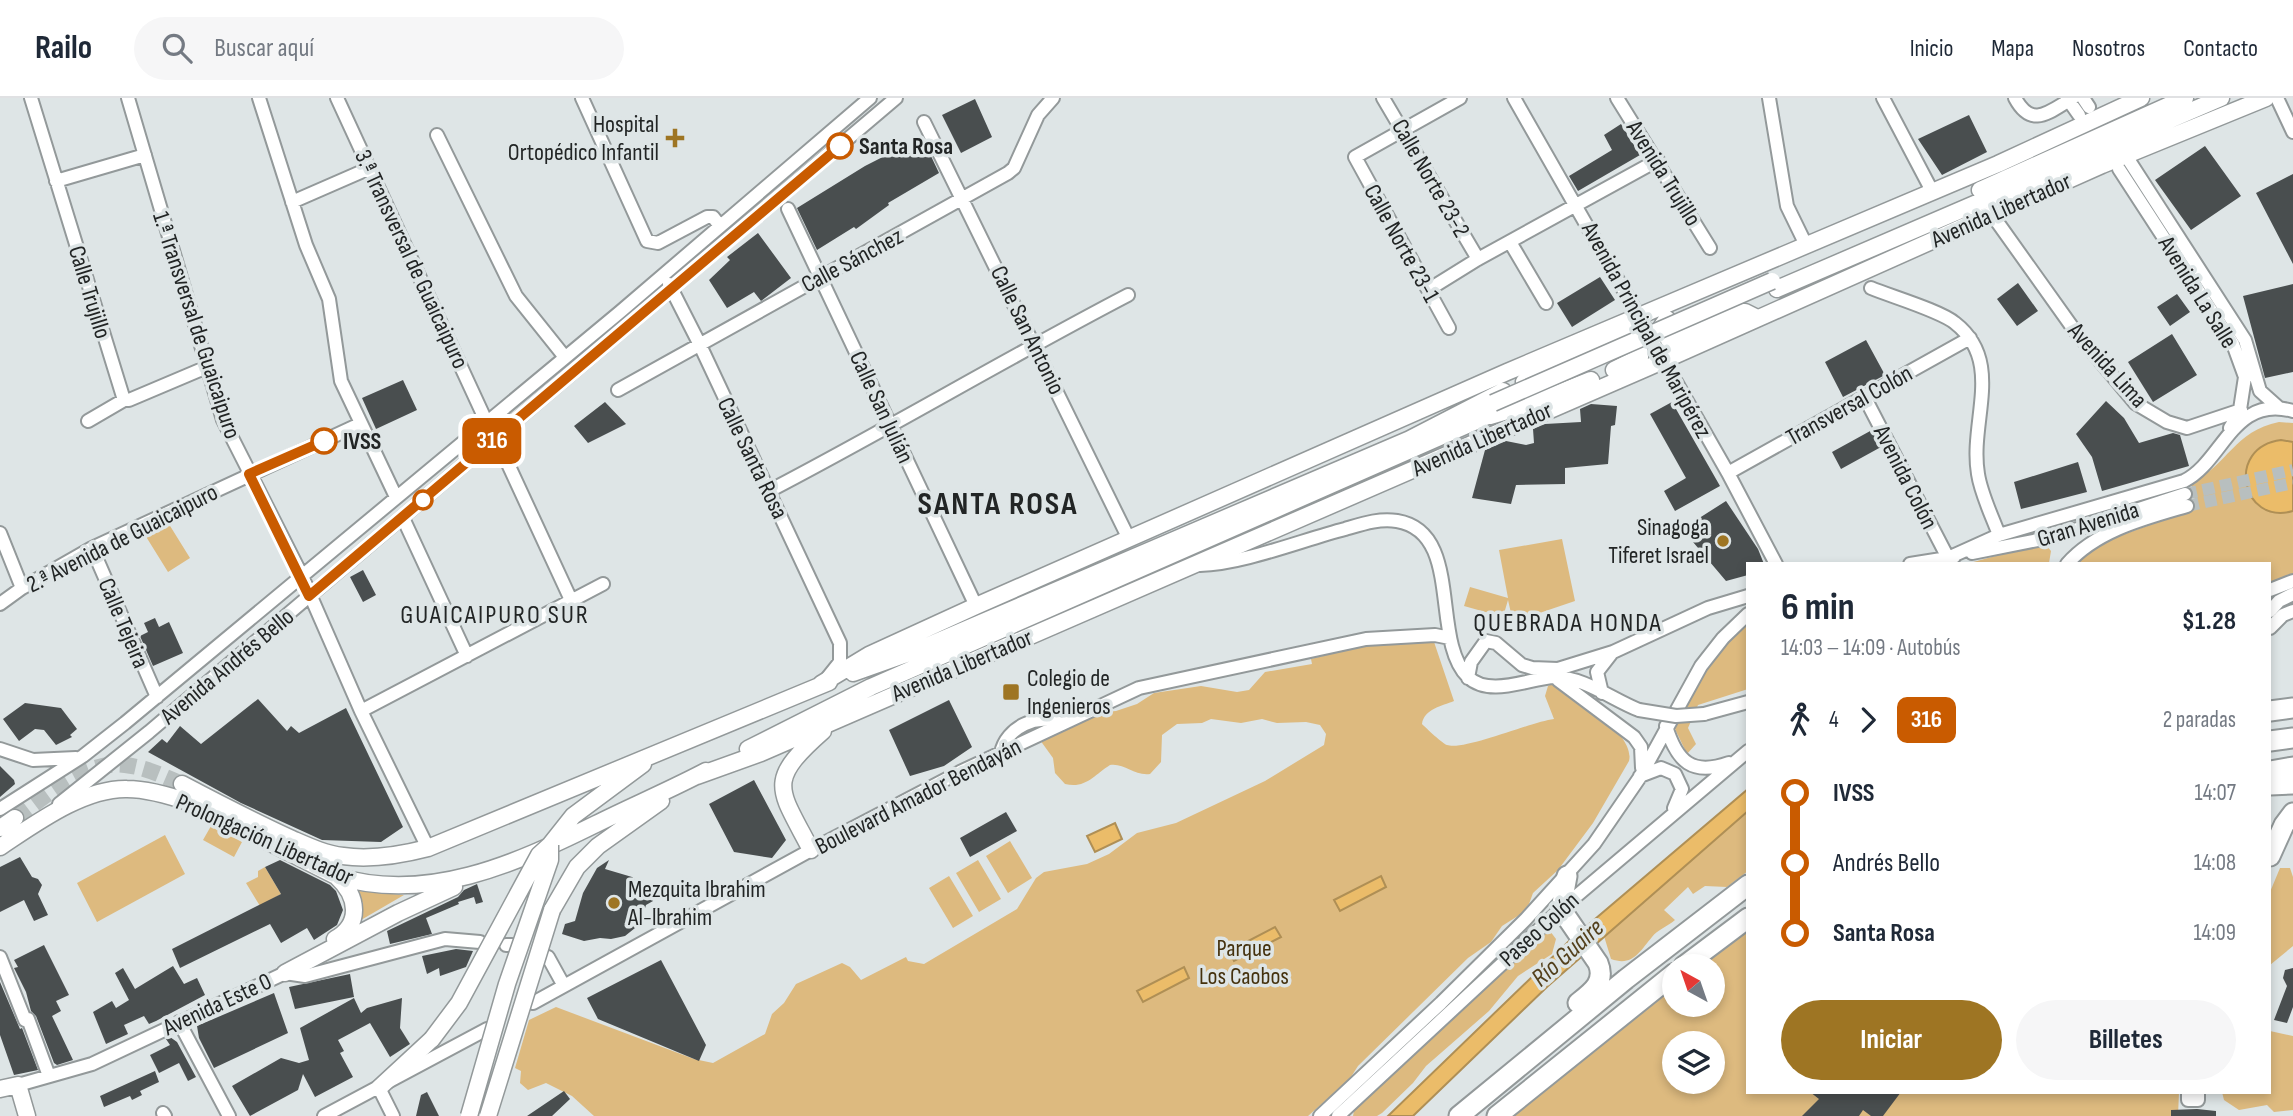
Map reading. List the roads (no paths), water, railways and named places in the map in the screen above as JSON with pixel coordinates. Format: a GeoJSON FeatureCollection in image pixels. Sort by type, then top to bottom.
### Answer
{"type":"FeatureCollection","features":[{"type":"Feature","properties":{"kind":"highway"},"geometry":{"type":"LineString","coordinates":[[2271,711],[2293,708]]}},
{"type":"Feature","properties":{"kind":"highway"},"geometry":{"type":"LineString","coordinates":[[2271,741],[2293,738]]}},
{"type":"Feature","properties":{"kind":"highway"},"geometry":{"type":"LineString","coordinates":[[2271,771],[2293,767]]}},
{"type":"Feature","properties":{"kind":"highway"},"geometry":{"type":"LineString","coordinates":[[2271,785],[2293,783]]}},
{"type":"Feature","properties":{"kind":"highway"},"geometry":{"type":"LineString","coordinates":[[2271,854],[2284,825],[2293,813]]}},
{"type":"Feature","properties":{"kind":"highway"},"geometry":{"type":"LineString","coordinates":[[1531,1058],[1566,1014],[1595,989],[1601,972],[1598,962],[1564,913],[1567,876]]}},
{"type":"Feature","properties":{"kind":"highway"},"geometry":{"type":"LineString","coordinates":[[1460,1116],[1626,979],[1746,887]]}},
{"type":"Feature","properties":{"kind":"highway"},"geometry":{"type":"LineString","coordinates":[[1700,954],[1746,920]]}},
{"type":"Feature","properties":{"kind":"highway"},"geometry":{"type":"LineString","coordinates":[[1497,1116],[1662,983]]}},
{"type":"Feature","properties":{"kind":"main road","name":"Avenida Libertador"},"geometry":{"type":"LineString","coordinates":[[821,684],[869,655],[976,606],[1998,164],[2141,98]]}},
{"type":"Feature","properties":{"kind":"main road","name":"Avenida Libertador"},"geometry":{"type":"LineString","coordinates":[[681,784],[828,706],[1158,554],[1492,411],[2186,98]]}},
{"type":"Feature","properties":{"kind":"main road","name":"Avenida Libertador"},"geometry":{"type":"LineString","coordinates":[[1775,285],[2221,98]]}},
{"type":"Feature","properties":{"kind":"main road","name":"Avenida Libertador"},"geometry":{"type":"LineString","coordinates":[[696,775],[761,753],[1993,216],[2066,181],[2266,98]]}},
{"type":"Feature","properties":{"kind":"main road"},"geometry":{"type":"LineString","coordinates":[[1998,164],[2161,108]]}},
{"type":"Feature","properties":{"kind":"main road"},"geometry":{"type":"LineString","coordinates":[[2066,181],[2146,130]]}},
{"type":"Feature","properties":{"kind":"main road"},"geometry":{"type":"LineString","coordinates":[[1754,268],[1739,287],[1668,318],[1662,324],[1669,340],[1673,342],[1741,311],[1757,318]]}},
{"type":"Feature","properties":{"kind":"main road"},"geometry":{"type":"LineString","coordinates":[[1646,314],[1669,357]]}},
{"type":"Feature","properties":{"kind":"main road"},"geometry":{"type":"LineString","coordinates":[[1406,440],[1622,336],[1630,336],[1639,348],[1640,357],[1630,363],[1551,397],[1492,411]]}},
{"type":"Feature","properties":{"kind":"main road","name":"Avenida Libertador"},"geometry":{"type":"LineString","coordinates":[[653,756],[821,684],[915,651],[1024,604],[1158,554],[1233,514],[1406,440],[1492,411]]}},
{"type":"Feature","properties":{"kind":"main road"},"geometry":{"type":"LineString","coordinates":[[1209,504],[1233,514]]}},
{"type":"Feature","properties":{"kind":"main road"},"geometry":{"type":"LineString","coordinates":[[1024,604],[1123,542],[1158,554],[1079,614]]}},
{"type":"Feature","properties":{"kind":"main road"},"geometry":{"type":"LineString","coordinates":[[811,850],[784,796],[782,783],[794,759],[837,719]]}},
{"type":"Feature","properties":{"kind":"main road"},"geometry":{"type":"LineString","coordinates":[[379,1088],[432,1039],[459,1003],[539,855],[573,816],[653,756]]}},
{"type":"Feature","properties":{"kind":"main road","name":"Prolongación Libertador"},"geometry":{"type":"LineString","coordinates":[[182,783],[252,821],[318,850],[342,856],[373,857],[428,848],[653,756]]}},
{"type":"Feature","properties":{"kind":"main road"},"geometry":{"type":"LineString","coordinates":[[488,1116],[552,910],[577,867],[598,846],[650,810],[681,784]]}},
{"type":"Feature","properties":{"kind":"main road","name":"Prolongación Libertador"},"geometry":{"type":"LineString","coordinates":[[44,817],[94,796],[126,788],[170,796],[191,803],[336,876],[399,887],[429,884],[522,860],[681,784]]}},
{"type":"Feature","properties":{"kind":"main road","name":"Avenida Andrés Bello"},"geometry":{"type":"LineString","coordinates":[[1,846],[44,817]]}},
{"type":"Feature","properties":{"kind":"main road"},"geometry":{"type":"LineString","coordinates":[[0,828],[15,818]]}},
{"type":"Feature","properties":{"kind":"main road"},"geometry":{"type":"LineString","coordinates":[[469,1116],[507,984],[550,860],[550,845]]}},
{"type":"Feature","properties":{"kind":"main road"},"geometry":{"type":"LineString","coordinates":[[285,972],[436,894],[522,860]]}},
{"type":"Feature","properties":{"kind":"main road"},"geometry":{"type":"LineString","coordinates":[[285,972],[292,963],[340,936],[351,925],[355,915],[352,897],[336,876]]}},
{"type":"Feature","properties":{"kind":"main road"},"geometry":{"type":"LineString","coordinates":[[18,1085],[27,1116]]}},
{"type":"Feature","properties":{"kind":"main road","name":"Avenida Este 0"},"geometry":{"type":"LineString","coordinates":[[0,1089],[18,1085]]}},
{"type":"Feature","properties":{"kind":"street","name":"Calle Trujillo"},"geometry":{"type":"LineString","coordinates":[[31,98],[124,400]]}},
{"type":"Feature","properties":{"kind":"street","name":"1.ª Transversal de Guaicaipuro"},"geometry":{"type":"LineString","coordinates":[[128,98],[223,420],[301,574],[361,711],[428,848]]}},
{"type":"Feature","properties":{"kind":"street"},"geometry":{"type":"LineString","coordinates":[[259,98],[309,251],[329,299],[339,373],[360,424],[396,497]]}},
{"type":"Feature","properties":{"kind":"street","name":"3.ª Transversal de Guaicaipuro"},"geometry":{"type":"LineString","coordinates":[[337,98],[486,421]]}},
{"type":"Feature","properties":{"kind":"street"},"geometry":{"type":"LineString","coordinates":[[582,98],[647,241],[658,243],[707,217],[713,218],[720,226]]}},
{"type":"Feature","properties":{"kind":"street","name":"Avenida Andrés Bello"},"geometry":{"type":"LineString","coordinates":[[0,809],[83,757],[157,697],[301,574],[663,275],[870,98]]}},
{"type":"Feature","properties":{"kind":"street","name":"Avenida Andrés Bello"},"geometry":{"type":"LineString","coordinates":[[44,817],[403,518],[896,98]]}},
{"type":"Feature","properties":{"kind":"street","name":"Calle Sánchez"},"geometry":{"type":"LineString","coordinates":[[618,390],[963,200],[1014,167],[1038,115],[1054,98]]}},
{"type":"Feature","properties":{"kind":"street","name":"Calle Norte 23-2"},"geometry":{"type":"LineString","coordinates":[[1384,98],[1478,259]]}},
{"type":"Feature","properties":{"kind":"street"},"geometry":{"type":"LineString","coordinates":[[1403,130],[1460,98]]}},
{"type":"Feature","properties":{"kind":"street","name":"Avenida Principal de Maripérez"},"geometry":{"type":"LineString","coordinates":[[1514,98],[1576,204],[1646,314]]}},
{"type":"Feature","properties":{"kind":"street","name":"Avenida Trujillo"},"geometry":{"type":"LineString","coordinates":[[1617,98],[1658,160],[1710,248]]}},
{"type":"Feature","properties":{"kind":"street"},"geometry":{"type":"LineString","coordinates":[[1769,98],[1787,206],[1806,245]]}},
{"type":"Feature","properties":{"kind":"street"},"geometry":{"type":"LineString","coordinates":[[1883,98],[1932,191]]}},
{"type":"Feature","properties":{"kind":"street"},"geometry":{"type":"LineString","coordinates":[[2015,98],[2025,113],[2033,116],[2043,115],[2069,99],[2083,107]]}},
{"type":"Feature","properties":{"kind":"street"},"geometry":{"type":"LineString","coordinates":[[2277,98],[2293,132]]}},
{"type":"Feature","properties":{"kind":"street","name":"Calle San Antonio"},"geometry":{"type":"LineString","coordinates":[[924,122],[1035,344],[1123,542]]}},
{"type":"Feature","properties":{"kind":"street","name":"Calle Norte 23-1"},"geometry":{"type":"LineString","coordinates":[[1403,130],[1354,157],[1450,328]]}},
{"type":"Feature","properties":{"kind":"street"},"geometry":{"type":"LineString","coordinates":[[437,135],[516,296],[564,356]]}},
{"type":"Feature","properties":{"kind":"street"},"geometry":{"type":"LineString","coordinates":[[56,181],[145,155]]}},
{"type":"Feature","properties":{"kind":"street"},"geometry":{"type":"LineString","coordinates":[[1428,290],[1478,259],[1658,160]]}},
{"type":"Feature","properties":{"kind":"street","name":"Avenida La Salle"},"geometry":{"type":"LineString","coordinates":[[2236,425],[2241,410],[2245,377],[2233,344],[2124,165],[2245,340],[2260,391],[2279,408]]}},
{"type":"Feature","properties":{"kind":"street"},"geometry":{"type":"LineString","coordinates":[[292,202],[369,168]]}},
{"type":"Feature","properties":{"kind":"street","name":"Calle San Julián"},"geometry":{"type":"LineString","coordinates":[[788,209],[976,606]]}},
{"type":"Feature","properties":{"kind":"street","name":"Avenida Lima"},"geometry":{"type":"LineString","coordinates":[[1993,216],[2075,331],[2135,403],[2167,422],[2187,428],[2241,410]]}},
{"type":"Feature","properties":{"kind":"street"},"geometry":{"type":"LineString","coordinates":[[1510,242],[1546,303]]}},
{"type":"Feature","properties":{"kind":"street","name":"Calle Santa Rosa"},"geometry":{"type":"LineString","coordinates":[[663,275],[699,343],[840,643]]}},
{"type":"Feature","properties":{"kind":"street"},"geometry":{"type":"LineString","coordinates":[[1871,288],[1954,321],[1970,338],[1983,367],[1976,446],[1978,476],[1999,535]]}},
{"type":"Feature","properties":{"kind":"street"},"geometry":{"type":"LineString","coordinates":[[769,492],[1128,295]]}},
{"type":"Feature","properties":{"kind":"street","name":"Transversal Colón"},"geometry":{"type":"LineString","coordinates":[[1728,473],[1970,338]]}},
{"type":"Feature","properties":{"kind":"street","name":"Avenida Principal de Maripérez"},"geometry":{"type":"LineString","coordinates":[[1669,357],[1775,562]]}},
{"type":"Feature","properties":{"kind":"street"},"geometry":{"type":"LineString","coordinates":[[88,421],[124,400],[207,367]]}},
{"type":"Feature","properties":{"kind":"street","name":"Avenida Colón"},"geometry":{"type":"LineString","coordinates":[[1864,397],[1948,558]]}},
{"type":"Feature","properties":{"kind":"street"},"geometry":{"type":"LineString","coordinates":[[2226,434],[2236,425],[2260,412],[2279,408],[2293,411]]}},
{"type":"Feature","properties":{"kind":"street"},"geometry":{"type":"LineString","coordinates":[[1923,562],[1948,558],[1999,535],[2196,475],[2241,410]]}},
{"type":"Feature","properties":{"kind":"street","name":"2.ª Avenida de Guaicaipuro"},"geometry":{"type":"LineString","coordinates":[[0,604],[22,588],[92,548],[360,424]]}},
{"type":"Feature","properties":{"kind":"street"},"geometry":{"type":"LineString","coordinates":[[496,438],[571,600]]}},
{"type":"Feature","properties":{"kind":"street","name":"Gran Avenida"},"geometry":{"type":"LineString","coordinates":[[1948,558],[2053,537],[2186,500],[2108,534],[2077,553],[2069,562]]}},
{"type":"Feature","properties":{"kind":"street"},"geometry":{"type":"LineString","coordinates":[[403,518],[467,656]]}},
{"type":"Feature","properties":{"kind":"street"},"geometry":{"type":"LineString","coordinates":[[1193,565],[1212,565],[1379,520],[1403,522],[1433,547],[1440,572],[1450,638],[1458,661],[1468,678],[1483,686],[1555,677],[1574,680],[1639,710],[1676,716],[1704,714],[1746,703]]}},
{"type":"Feature","properties":{"kind":"street"},"geometry":{"type":"LineString","coordinates":[[0,533],[22,588]]}},
{"type":"Feature","properties":{"kind":"street","name":"Calle Tejeira"},"geometry":{"type":"LineString","coordinates":[[92,548],[157,697]]}},
{"type":"Feature","properties":{"kind":"street"},"geometry":{"type":"LineString","coordinates":[[2271,592],[2293,581]]}},
{"type":"Feature","properties":{"kind":"street"},"geometry":{"type":"LineString","coordinates":[[361,711],[603,584]]}},
{"type":"Feature","properties":{"kind":"street"},"geometry":{"type":"LineString","coordinates":[[2271,592],[2293,592]]}},
{"type":"Feature","properties":{"kind":"street"},"geometry":{"type":"LineString","coordinates":[[2271,610],[2293,592]]}},
{"type":"Feature","properties":{"kind":"street"},"geometry":{"type":"LineString","coordinates":[[1468,678],[1471,662],[1486,641],[1496,642],[1522,665],[1558,669],[1575,666],[1613,652],[1708,608],[1746,597]]}},
{"type":"Feature","properties":{"kind":"street"},"geometry":{"type":"LineString","coordinates":[[2271,627],[2283,615],[2293,611]]}},
{"type":"Feature","properties":{"kind":"street","name":"Paseo Colón"},"geometry":{"type":"LineString","coordinates":[[1320,1116],[1441,1003],[1567,876],[1594,844],[1640,777],[1666,726],[1714,648],[1746,616]]}},
{"type":"Feature","properties":{"kind":"street","name":"Boulevard Amador Bendayán"},"geometry":{"type":"LineString","coordinates":[[533,1003],[811,850],[1001,753],[1152,684],[1366,639],[1435,635],[1450,638]]}},
{"type":"Feature","properties":{"kind":"street"},"geometry":{"type":"LineString","coordinates":[[840,643],[852,652],[869,655]]}},
{"type":"Feature","properties":{"kind":"street"},"geometry":{"type":"LineString","coordinates":[[821,684],[840,662],[840,643]]}},
{"type":"Feature","properties":{"kind":"street"},"geometry":{"type":"LineString","coordinates":[[1602,693],[1597,672],[1613,652]]}},
{"type":"Feature","properties":{"kind":"street"},"geometry":{"type":"LineString","coordinates":[[1555,677],[1638,742],[1642,755],[1640,777],[1661,768],[1667,769],[1680,780],[1681,797],[1661,824]]}},
{"type":"Feature","properties":{"kind":"street"},"geometry":{"type":"LineString","coordinates":[[1666,726],[1679,755],[1698,769],[1715,768],[1744,755]]}},
{"type":"Feature","properties":{"kind":"street"},"geometry":{"type":"LineString","coordinates":[[0,749],[33,760],[52,761],[83,757]]}},
{"type":"Feature","properties":{"kind":"street","name":"Paseo Colón"},"geometry":{"type":"LineString","coordinates":[[1338,1116],[1661,824],[1744,755]]}},
{"type":"Feature","properties":{"kind":"street","name":"Avenida Este 0"},"geometry":{"type":"LineString","coordinates":[[18,1085],[92,1064],[285,972],[299,977],[312,975],[445,939],[480,942]]}},
{"type":"Feature","properties":{"kind":"street"},"geometry":{"type":"LineString","coordinates":[[0,957],[25,1020],[28,1019],[49,1076]]}},
{"type":"Feature","properties":{"kind":"street"},"geometry":{"type":"LineString","coordinates":[[548,957],[564,986]]}},
{"type":"Feature","properties":{"kind":"street"},"geometry":{"type":"LineString","coordinates":[[179,1022],[229,1116]]}},
{"type":"Feature","properties":{"kind":"street"},"geometry":{"type":"LineString","coordinates":[[324,1116],[487,1029]]}},
{"type":"Feature","properties":{"kind":"street"},"geometry":{"type":"LineString","coordinates":[[379,1088],[393,1116]]}},
{"type":"Feature","properties":{"kind":"water"},"geometry":{"type":"Polygon","coordinates":[[[2281,440],[2293,442],[2293,511],[2275,513],[2261,507],[2252,497],[2246,484],[2246,469],[2252,456],[2263,446],[2281,440]]]}},
{"type":"Feature","properties":{"kind":"water","name":"Río Guaire"},"geometry":{"type":"Polygon","coordinates":[[[1746,791],[1746,813],[1548,986],[1413,1116],[1388,1116],[1568,942],[1746,791]]]}},
{"type":"Feature","properties":{"kind":"water"},"geometry":{"type":"Polygon","coordinates":[[[1115,823],[1122,839],[1095,852],[1087,836],[1115,823]]]}},
{"type":"Feature","properties":{"kind":"water"},"geometry":{"type":"Polygon","coordinates":[[[1381,876],[1386,887],[1340,911],[1334,900],[1381,876]]]}},
{"type":"Feature","properties":{"kind":"water"},"geometry":{"type":"Polygon","coordinates":[[[1275,927],[1281,937],[1234,961],[1229,951],[1275,927]]]}},
{"type":"Feature","properties":{"kind":"water"},"geometry":{"type":"Polygon","coordinates":[[[1184,967],[1189,978],[1143,1002],[1137,991],[1184,967]]]}},
{"type":"Feature","properties":{"kind":"tunnel"},"geometry":{"type":"LineString","coordinates":[[2185,494],[2293,470]]}},
{"type":"Feature","properties":{"kind":"tunnel"},"geometry":{"type":"LineString","coordinates":[[2187,506],[2293,483]]}},
{"type":"Feature","properties":{"kind":"tunnel"},"geometry":{"type":"LineString","coordinates":[[15,818],[66,781],[95,768],[125,765],[154,772],[182,784]]}},
{"type":"Feature","properties":{"kind":"place","name":"Hospital Ortopédico Infantil"},"geometry":{"type":"Point","coordinates":[675,138]}},
{"type":"Feature","properties":{"kind":"place","name":"Santa Rosa"},"geometry":{"type":"Point","coordinates":[840,146]}},
{"type":"Feature","properties":{"kind":"place","name":"IVSS"},"geometry":{"type":"Point","coordinates":[324,441]}},
{"type":"Feature","properties":{"kind":"place","name":"Sinagoga Tiferet Israel"},"geometry":{"type":"Point","coordinates":[1723,541]}},
{"type":"Feature","properties":{"kind":"place","name":"Colegio de Ingenieros"},"geometry":{"type":"Point","coordinates":[1011,692]}},
{"type":"Feature","properties":{"kind":"place","name":"Mezquita Ibrahim Al-lbrahim"},"geometry":{"type":"Point","coordinates":[614,903]}},
{"type":"Feature","properties":{"kind":"district","name":"SANTA ROSA"},"geometry":{"type":"Point","coordinates":[998,503]}},
{"type":"Feature","properties":{"kind":"district","name":"GUAICAIPURO SUR"},"geometry":{"type":"Point","coordinates":[495,614]}},
{"type":"Feature","properties":{"kind":"district","name":"QUEBRADA HONDA"},"geometry":{"type":"Point","coordinates":[1568,622]}},
{"type":"Feature","properties":{"kind":"park label","name":"Parque Los Caobos"},"geometry":{"type":"Point","coordinates":[1244,962]}}]}
